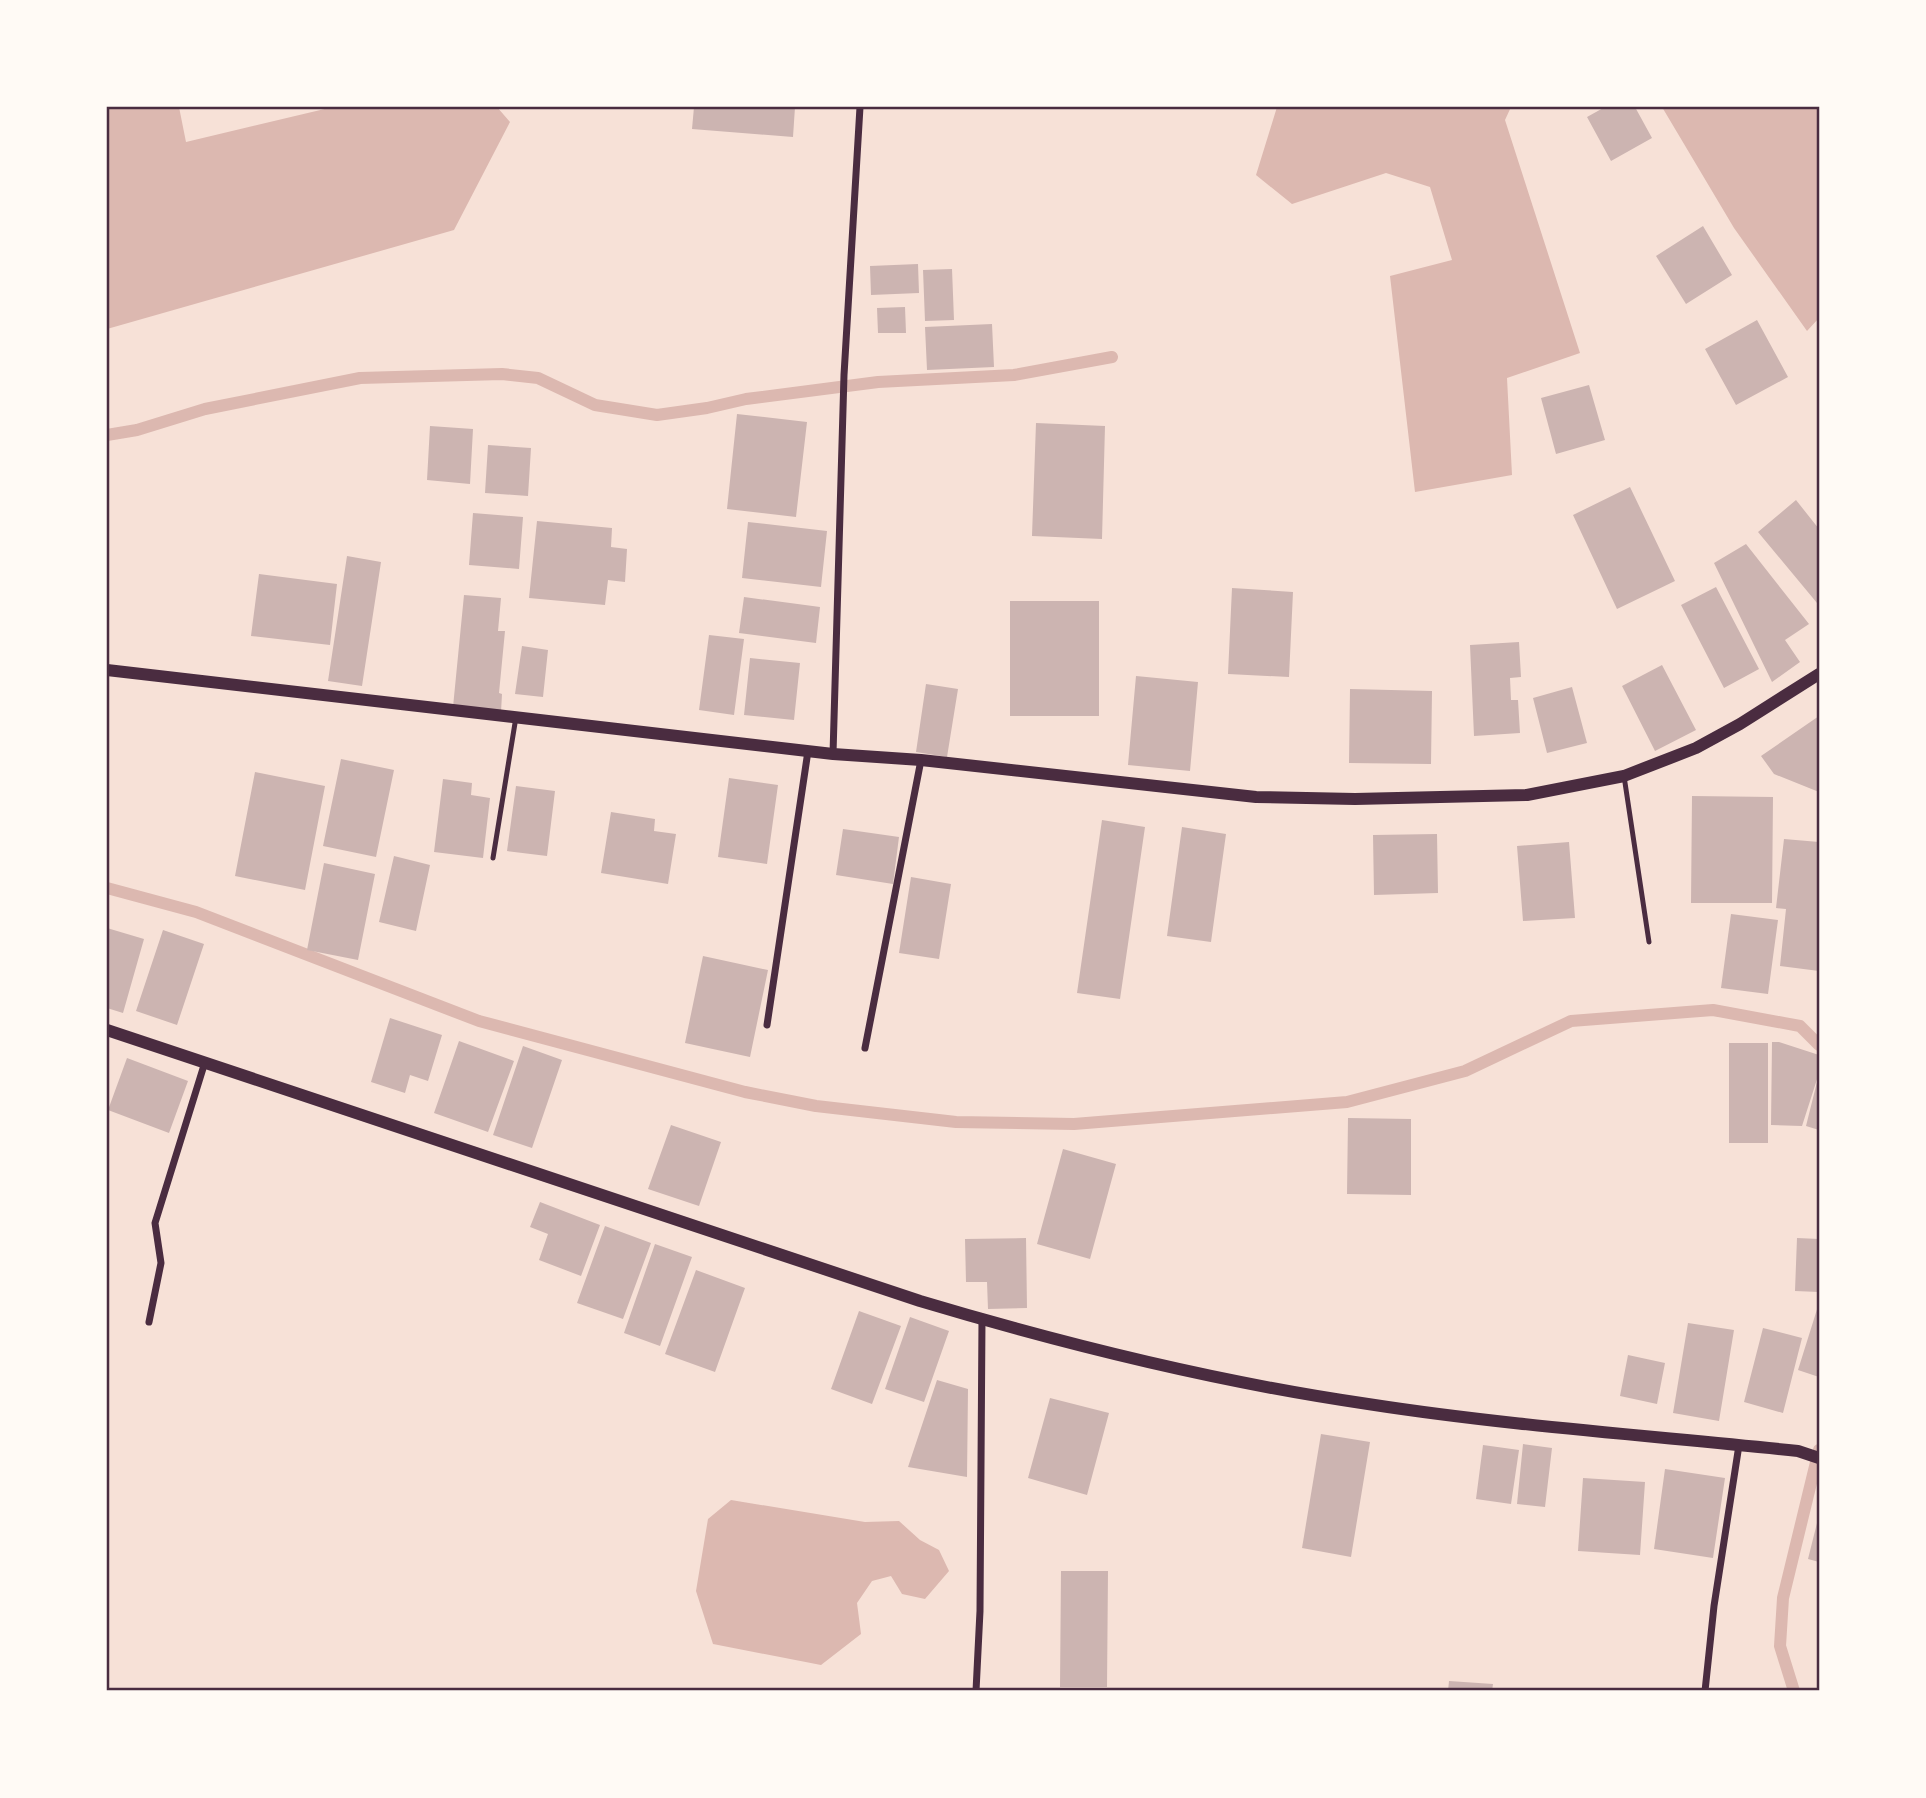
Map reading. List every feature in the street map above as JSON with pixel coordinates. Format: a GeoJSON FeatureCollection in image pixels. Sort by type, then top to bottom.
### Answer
{"type":"FeatureCollection","features":[{"type":"Feature","properties":{"kind":"street"},"geometry":{"type":"LineString","coordinates":[[833,754],[844,375],[860,107]]}},
{"type":"Feature","properties":{"kind":"street"},"geometry":{"type":"LineString","coordinates":[[107,670],[833,754],[921,760],[1256,797],[1343,799],[1527,795],[1624,776],[1696,748],[1740,724],[1819,674]]}},
{"type":"Feature","properties":{"kind":"street"},"geometry":{"type":"LineString","coordinates":[[767,1026],[808,751]]}},
{"type":"Feature","properties":{"kind":"street"},"geometry":{"type":"LineString","coordinates":[[865,1048],[921,760]]}},
{"type":"Feature","properties":{"kind":"street"},"geometry":{"type":"LineString","coordinates":[[107,1030],[920,1301],[1167,1367],[1355,1402],[1588,1431],[1798,1451],[1819,1458]]}},
{"type":"Feature","properties":{"kind":"street"},"geometry":{"type":"LineString","coordinates":[[149,1322],[161,1263],[155,1223],[205,1062]]}},
{"type":"Feature","properties":{"kind":"street"},"geometry":{"type":"LineString","coordinates":[[976,1691],[980,1611],[982,1319]]}},
{"type":"Feature","properties":{"kind":"street"},"geometry":{"type":"LineString","coordinates":[[1705,1691],[1714,1606],[1739,1445]]}},
{"type":"Feature","properties":{"kind":"lane"},"geometry":{"type":"LineString","coordinates":[[493,858],[516,717]]}},
{"type":"Feature","properties":{"kind":"lane"},"geometry":{"type":"LineString","coordinates":[[1624,776],[1649,942]]}},
{"type":"Feature","properties":{"kind":"shaded area"},"geometry":{"type":"Polygon","coordinates":[[[107,107],[179,107],[186,142],[333,107],[497,107],[510,122],[454,230],[107,329],[107,107]]]}},
{"type":"Feature","properties":{"kind":"shaded area"},"geometry":{"type":"Polygon","coordinates":[[[1277,107],[1511,107],[1505,120],[1580,353],[1507,378],[1512,475],[1415,492],[1390,276],[1452,260],[1430,187],[1386,173],[1292,204],[1256,175],[1277,107]]]}},
{"type":"Feature","properties":{"kind":"shaded area"},"geometry":{"type":"Polygon","coordinates":[[[1662,107],[1819,107],[1819,318],[1807,331],[1734,228],[1662,107]]]}},
{"type":"Feature","properties":{"kind":"shaded area"},"geometry":{"type":"Polygon","coordinates":[[[731,1500],[865,1522],[899,1521],[920,1540],[939,1550],[949,1571],[925,1599],[902,1594],[891,1576],[872,1581],[857,1603],[861,1634],[821,1665],[713,1644],[696,1591],[708,1519],[731,1500]]]}},
{"type":"Feature","properties":{"kind":"building"},"geometry":{"type":"Polygon","coordinates":[[[694,107],[795,107],[793,137],[692,129],[694,107]]]}},
{"type":"Feature","properties":{"kind":"building"},"geometry":{"type":"Polygon","coordinates":[[[1605,107],[1635,107],[1652,138],[1611,161],[1587,117],[1605,107]]]}},
{"type":"Feature","properties":{"kind":"building"},"geometry":{"type":"Polygon","coordinates":[[[1703,226],[1732,275],[1686,304],[1656,256],[1703,226]]]}},
{"type":"Feature","properties":{"kind":"building"},"geometry":{"type":"Polygon","coordinates":[[[918,264],[919,293],[871,295],[870,266],[918,264]]]}},
{"type":"Feature","properties":{"kind":"building"},"geometry":{"type":"Polygon","coordinates":[[[952,269],[954,320],[925,321],[923,270],[952,269]]]}},
{"type":"Feature","properties":{"kind":"building"},"geometry":{"type":"Polygon","coordinates":[[[905,307],[906,333],[878,333],[877,308],[905,307]]]}},
{"type":"Feature","properties":{"kind":"building"},"geometry":{"type":"Polygon","coordinates":[[[1757,320],[1788,377],[1736,405],[1705,349],[1757,320]]]}},
{"type":"Feature","properties":{"kind":"building"},"geometry":{"type":"Polygon","coordinates":[[[992,324],[994,367],[927,370],[925,327],[992,324]]]}},
{"type":"Feature","properties":{"kind":"building"},"geometry":{"type":"Polygon","coordinates":[[[1589,385],[1605,440],[1556,454],[1541,398],[1589,385]]]}},
{"type":"Feature","properties":{"kind":"building"},"geometry":{"type":"Polygon","coordinates":[[[737,414],[807,422],[796,517],[727,509],[737,414]]]}},
{"type":"Feature","properties":{"kind":"building"},"geometry":{"type":"Polygon","coordinates":[[[1036,423],[1105,426],[1102,539],[1032,536],[1036,423]]]}},
{"type":"Feature","properties":{"kind":"building"},"geometry":{"type":"Polygon","coordinates":[[[430,426],[473,429],[470,484],[427,480],[430,426]]]}},
{"type":"Feature","properties":{"kind":"building"},"geometry":{"type":"Polygon","coordinates":[[[488,445],[531,448],[528,496],[485,493],[488,445]]]}},
{"type":"Feature","properties":{"kind":"building"},"geometry":{"type":"Polygon","coordinates":[[[1630,487],[1675,581],[1617,609],[1573,515],[1630,487]]]}},
{"type":"Feature","properties":{"kind":"building"},"geometry":{"type":"Polygon","coordinates":[[[1796,500],[1819,529],[1817,603],[1758,532],[1796,500]]]}},
{"type":"Feature","properties":{"kind":"building"},"geometry":{"type":"Polygon","coordinates":[[[473,513],[523,517],[519,569],[469,565],[473,513]]]}},
{"type":"Feature","properties":{"kind":"building"},"geometry":{"type":"Polygon","coordinates":[[[537,521],[612,528],[611,547],[627,549],[625,582],[608,580],[605,605],[529,598],[537,521]]]}},
{"type":"Feature","properties":{"kind":"building"},"geometry":{"type":"Polygon","coordinates":[[[748,522],[827,531],[821,587],[742,578],[748,522]]]}},
{"type":"Feature","properties":{"kind":"building"},"geometry":{"type":"Polygon","coordinates":[[[1746,544],[1809,624],[1785,640],[1800,662],[1772,682],[1714,563],[1746,544]]]}},
{"type":"Feature","properties":{"kind":"building"},"geometry":{"type":"Polygon","coordinates":[[[347,556],[381,562],[362,686],[328,681],[347,556]]]}},
{"type":"Feature","properties":{"kind":"building"},"geometry":{"type":"Polygon","coordinates":[[[259,574],[337,584],[330,645],[251,636],[259,574]]]}},
{"type":"Feature","properties":{"kind":"building"},"geometry":{"type":"Polygon","coordinates":[[[1716,587],[1759,669],[1724,688],[1681,605],[1716,587]]]}},
{"type":"Feature","properties":{"kind":"building"},"geometry":{"type":"Polygon","coordinates":[[[1232,588],[1293,592],[1289,677],[1228,674],[1232,588]]]}},
{"type":"Feature","properties":{"kind":"building"},"geometry":{"type":"Polygon","coordinates":[[[464,595],[501,598],[498,631],[505,631],[499,693],[502,694],[501,712],[453,707],[464,595]]]}},
{"type":"Feature","properties":{"kind":"building"},"geometry":{"type":"Polygon","coordinates":[[[744,597],[820,607],[816,643],[739,633],[744,597]]]}},
{"type":"Feature","properties":{"kind":"building"},"geometry":{"type":"Polygon","coordinates":[[[1010,601],[1099,601],[1099,716],[1010,716],[1010,601]]]}},
{"type":"Feature","properties":{"kind":"building"},"geometry":{"type":"Polygon","coordinates":[[[709,635],[744,639],[734,715],[699,710],[709,635]]]}},
{"type":"Feature","properties":{"kind":"building"},"geometry":{"type":"Polygon","coordinates":[[[1519,642],[1521,677],[1510,678],[1511,700],[1518,700],[1520,733],[1474,736],[1470,645],[1519,642]]]}},
{"type":"Feature","properties":{"kind":"building"},"geometry":{"type":"Polygon","coordinates":[[[522,646],[548,650],[543,697],[515,694],[522,646]]]}},
{"type":"Feature","properties":{"kind":"building"},"geometry":{"type":"Polygon","coordinates":[[[750,658],[800,663],[794,720],[744,715],[750,658]]]}},
{"type":"Feature","properties":{"kind":"building"},"geometry":{"type":"Polygon","coordinates":[[[1662,665],[1696,730],[1655,751],[1622,686],[1662,665]]]}},
{"type":"Feature","properties":{"kind":"building"},"geometry":{"type":"Polygon","coordinates":[[[1136,676],[1198,682],[1190,771],[1128,765],[1136,676]]]}},
{"type":"Feature","properties":{"kind":"building"},"geometry":{"type":"Polygon","coordinates":[[[926,684],[958,689],[947,757],[916,752],[926,684]]]}},
{"type":"Feature","properties":{"kind":"building"},"geometry":{"type":"Polygon","coordinates":[[[1572,687],[1587,743],[1547,753],[1533,698],[1572,687]]]}},
{"type":"Feature","properties":{"kind":"building"},"geometry":{"type":"Polygon","coordinates":[[[1350,689],[1432,691],[1431,764],[1349,763],[1350,689]]]}},
{"type":"Feature","properties":{"kind":"building"},"geometry":{"type":"Polygon","coordinates":[[[1819,716],[1819,792],[1774,774],[1761,756],[1819,716]]]}},
{"type":"Feature","properties":{"kind":"building"},"geometry":{"type":"Polygon","coordinates":[[[341,759],[394,770],[376,857],[323,846],[341,759]]]}},
{"type":"Feature","properties":{"kind":"building"},"geometry":{"type":"Polygon","coordinates":[[[255,772],[325,786],[305,890],[235,876],[255,772]]]}},
{"type":"Feature","properties":{"kind":"building"},"geometry":{"type":"Polygon","coordinates":[[[729,778],[778,785],[767,864],[718,857],[729,778]]]}},
{"type":"Feature","properties":{"kind":"building"},"geometry":{"type":"Polygon","coordinates":[[[443,779],[472,783],[471,795],[490,798],[483,858],[434,852],[443,779]]]}},
{"type":"Feature","properties":{"kind":"building"},"geometry":{"type":"Polygon","coordinates":[[[516,786],[555,791],[547,856],[507,851],[516,786]]]}},
{"type":"Feature","properties":{"kind":"building"},"geometry":{"type":"Polygon","coordinates":[[[1692,796],[1773,797],[1772,903],[1691,903],[1692,796]]]}},
{"type":"Feature","properties":{"kind":"building"},"geometry":{"type":"Polygon","coordinates":[[[611,812],[655,819],[654,831],[676,834],[668,884],[601,873],[611,812]]]}},
{"type":"Feature","properties":{"kind":"building"},"geometry":{"type":"Polygon","coordinates":[[[1102,820],[1145,827],[1120,999],[1077,993],[1102,820]]]}},
{"type":"Feature","properties":{"kind":"building"},"geometry":{"type":"Polygon","coordinates":[[[1182,827],[1226,834],[1211,942],[1167,936],[1182,827]]]}},
{"type":"Feature","properties":{"kind":"building"},"geometry":{"type":"Polygon","coordinates":[[[843,829],[899,837],[893,884],[836,875],[843,829]]]}},
{"type":"Feature","properties":{"kind":"building"},"geometry":{"type":"Polygon","coordinates":[[[1437,834],[1438,893],[1374,895],[1373,835],[1437,834]]]}},
{"type":"Feature","properties":{"kind":"building"},"geometry":{"type":"Polygon","coordinates":[[[1784,839],[1819,842],[1819,971],[1780,966],[1786,909],[1776,908],[1784,839]]]}},
{"type":"Feature","properties":{"kind":"building"},"geometry":{"type":"Polygon","coordinates":[[[1569,842],[1575,918],[1523,921],[1517,846],[1569,842]]]}},
{"type":"Feature","properties":{"kind":"building"},"geometry":{"type":"Polygon","coordinates":[[[394,856],[430,865],[416,931],[379,922],[394,856]]]}},
{"type":"Feature","properties":{"kind":"building"},"geometry":{"type":"Polygon","coordinates":[[[324,863],[375,874],[358,960],[307,950],[324,863]]]}},
{"type":"Feature","properties":{"kind":"building"},"geometry":{"type":"Polygon","coordinates":[[[911,877],[951,884],[939,959],[899,953],[911,877]]]}},
{"type":"Feature","properties":{"kind":"building"},"geometry":{"type":"Polygon","coordinates":[[[1731,914],[1778,920],[1768,994],[1721,988],[1731,914]]]}},
{"type":"Feature","properties":{"kind":"building"},"geometry":{"type":"Polygon","coordinates":[[[107,928],[144,939],[123,1013],[107,1008],[107,928]]]}},
{"type":"Feature","properties":{"kind":"building"},"geometry":{"type":"Polygon","coordinates":[[[163,930],[204,944],[177,1025],[136,1011],[163,930]]]}},
{"type":"Feature","properties":{"kind":"building"},"geometry":{"type":"Polygon","coordinates":[[[703,956],[768,970],[750,1057],[685,1043],[703,956]]]}},
{"type":"Feature","properties":{"kind":"building"},"geometry":{"type":"Polygon","coordinates":[[[390,1018],[442,1035],[428,1081],[410,1075],[405,1093],[371,1082],[390,1018]]]}},
{"type":"Feature","properties":{"kind":"building"},"geometry":{"type":"Polygon","coordinates":[[[459,1041],[514,1061],[488,1132],[434,1113],[459,1041]]]}},
{"type":"Feature","properties":{"kind":"building"},"geometry":{"type":"Polygon","coordinates":[[[1772,1042],[1819,1055],[1819,1073],[1802,1126],[1771,1125],[1772,1042]]]}},
{"type":"Feature","properties":{"kind":"building"},"geometry":{"type":"Polygon","coordinates":[[[1729,1043],[1768,1043],[1768,1143],[1729,1143],[1729,1043]]]}},
{"type":"Feature","properties":{"kind":"building"},"geometry":{"type":"Polygon","coordinates":[[[523,1046],[562,1060],[532,1148],[493,1135],[523,1046]]]}},
{"type":"Feature","properties":{"kind":"building"},"geometry":{"type":"Polygon","coordinates":[[[127,1058],[188,1081],[169,1133],[108,1110],[127,1058]]]}},
{"type":"Feature","properties":{"kind":"building"},"geometry":{"type":"Polygon","coordinates":[[[1817,1082],[1819,1083],[1819,1130],[1806,1126],[1817,1082]]]}},
{"type":"Feature","properties":{"kind":"building"},"geometry":{"type":"Polygon","coordinates":[[[1348,1118],[1411,1119],[1411,1195],[1347,1194],[1348,1118]]]}},
{"type":"Feature","properties":{"kind":"building"},"geometry":{"type":"Polygon","coordinates":[[[671,1125],[721,1142],[699,1206],[648,1189],[671,1125]]]}},
{"type":"Feature","properties":{"kind":"building"},"geometry":{"type":"Polygon","coordinates":[[[1063,1149],[1116,1164],[1090,1259],[1037,1244],[1063,1149]]]}},
{"type":"Feature","properties":{"kind":"building"},"geometry":{"type":"Polygon","coordinates":[[[540,1202],[600,1225],[581,1276],[539,1260],[548,1234],[530,1227],[540,1202]]]}},
{"type":"Feature","properties":{"kind":"building"},"geometry":{"type":"Polygon","coordinates":[[[605,1226],[651,1243],[623,1319],[577,1303],[605,1226]]]}},
{"type":"Feature","properties":{"kind":"building"},"geometry":{"type":"Polygon","coordinates":[[[1026,1238],[1027,1308],[988,1309],[987,1282],[966,1282],[965,1239],[1026,1238]]]}},
{"type":"Feature","properties":{"kind":"building"},"geometry":{"type":"Polygon","coordinates":[[[1797,1238],[1819,1239],[1819,1292],[1795,1291],[1797,1238]]]}},
{"type":"Feature","properties":{"kind":"building"},"geometry":{"type":"Polygon","coordinates":[[[655,1244],[692,1257],[660,1346],[624,1333],[655,1244]]]}},
{"type":"Feature","properties":{"kind":"building"},"geometry":{"type":"Polygon","coordinates":[[[696,1270],[745,1288],[715,1372],[665,1354],[696,1270]]]}},
{"type":"Feature","properties":{"kind":"building"},"geometry":{"type":"Polygon","coordinates":[[[1819,1303],[1819,1377],[1798,1370],[1819,1303]]]}},
{"type":"Feature","properties":{"kind":"building"},"geometry":{"type":"Polygon","coordinates":[[[859,1311],[901,1326],[872,1404],[831,1389],[859,1311]]]}},
{"type":"Feature","properties":{"kind":"building"},"geometry":{"type":"Polygon","coordinates":[[[910,1317],[949,1331],[924,1402],[885,1389],[910,1317]]]}},
{"type":"Feature","properties":{"kind":"building"},"geometry":{"type":"Polygon","coordinates":[[[1688,1323],[1734,1330],[1719,1421],[1673,1413],[1688,1323]]]}},
{"type":"Feature","properties":{"kind":"building"},"geometry":{"type":"Polygon","coordinates":[[[1763,1328],[1802,1338],[1783,1413],[1744,1402],[1763,1328]]]}},
{"type":"Feature","properties":{"kind":"building"},"geometry":{"type":"Polygon","coordinates":[[[1628,1355],[1665,1363],[1657,1404],[1620,1396],[1628,1355]]]}},
{"type":"Feature","properties":{"kind":"building"},"geometry":{"type":"Polygon","coordinates":[[[937,1380],[968,1389],[967,1477],[908,1467],[937,1380]]]}},
{"type":"Feature","properties":{"kind":"building"},"geometry":{"type":"Polygon","coordinates":[[[1050,1398],[1109,1413],[1087,1495],[1028,1478],[1050,1398]]]}},
{"type":"Feature","properties":{"kind":"building"},"geometry":{"type":"Polygon","coordinates":[[[1321,1434],[1370,1442],[1351,1557],[1302,1548],[1321,1434]]]}},
{"type":"Feature","properties":{"kind":"building"},"geometry":{"type":"Polygon","coordinates":[[[1523,1444],[1552,1448],[1545,1507],[1517,1504],[1523,1444]]]}},
{"type":"Feature","properties":{"kind":"building"},"geometry":{"type":"Polygon","coordinates":[[[1483,1445],[1519,1450],[1511,1504],[1476,1499],[1483,1445]]]}},
{"type":"Feature","properties":{"kind":"building"},"geometry":{"type":"Polygon","coordinates":[[[1665,1469],[1725,1478],[1713,1558],[1654,1549],[1665,1469]]]}},
{"type":"Feature","properties":{"kind":"building"},"geometry":{"type":"Polygon","coordinates":[[[1583,1478],[1645,1482],[1640,1555],[1578,1551],[1583,1478]]]}},
{"type":"Feature","properties":{"kind":"building"},"geometry":{"type":"Polygon","coordinates":[[[1819,1519],[1819,1562],[1808,1559],[1819,1519]]]}},
{"type":"Feature","properties":{"kind":"building"},"geometry":{"type":"Polygon","coordinates":[[[1061,1571],[1108,1571],[1107,1687],[1060,1687],[1061,1571]]]}},
{"type":"Feature","properties":{"kind":"building"},"geometry":{"type":"Polygon","coordinates":[[[1449,1681],[1493,1684],[1492,1691],[1448,1691],[1449,1681]]]}},
{"type":"Feature","properties":{"kind":"waterway"},"geometry":{"type":"LineString","coordinates":[[107,435],[137,430],[205,409],[360,378],[502,374],[538,378],[595,405],[657,415],[746,399],[878,382],[1014,375],[1112,357]]}},
{"type":"Feature","properties":{"kind":"waterway"},"geometry":{"type":"LineString","coordinates":[[107,888],[196,912],[479,1021],[745,1092],[816,1106],[956,1122],[1074,1124],[1347,1102],[1465,1071],[1571,1021],[1713,1010],[1800,1026],[1819,1045]]}},
{"type":"Feature","properties":{"kind":"waterway"},"geometry":{"type":"LineString","coordinates":[[1794,1691],[1780,1646],[1783,1598],[1819,1450]]}}]}
